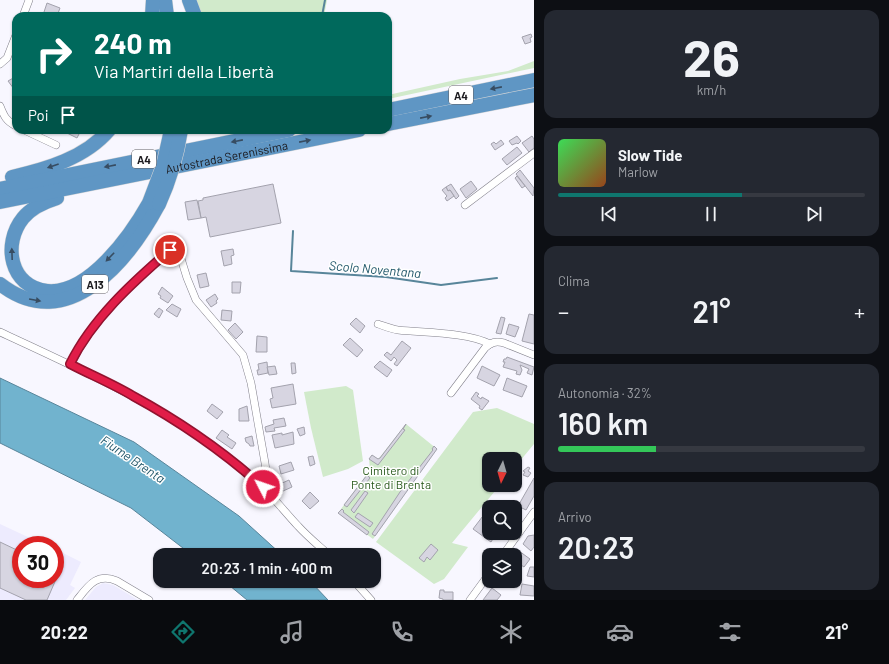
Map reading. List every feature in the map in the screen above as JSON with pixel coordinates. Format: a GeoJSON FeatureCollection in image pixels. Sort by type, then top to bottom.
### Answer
{"type":"FeatureCollection","features":[{"type":"Feature","properties":{"kind":"highway"},"geometry":{"type":"LineString","coordinates":[[152,12],[153,0]]}},
{"type":"Feature","properties":{"kind":"highway"},"geometry":{"type":"LineString","coordinates":[[165,0],[166,12]]}},
{"type":"Feature","properties":{"kind":"highway"},"geometry":{"type":"LineString","coordinates":[[174,0],[176,12]]}},
{"type":"Feature","properties":{"kind":"highway"},"geometry":{"type":"LineString","coordinates":[[189,0],[194,12]]}},
{"type":"Feature","properties":{"kind":"highway","name":"A4"},"geometry":{"type":"LineString","coordinates":[[392,109],[534,80]]}},
{"type":"Feature","properties":{"kind":"highway","name":"A4"},"geometry":{"type":"LineString","coordinates":[[392,123],[534,95]]}},
{"type":"Feature","properties":{"kind":"highway"},"geometry":{"type":"LineString","coordinates":[[392,104],[431,101]]}},
{"type":"Feature","properties":{"kind":"highway"},"geometry":{"type":"LineString","coordinates":[[0,180],[44,169],[67,161],[88,148],[104,134]]}},
{"type":"Feature","properties":{"kind":"highway","name":"A13"},"geometry":{"type":"LineString","coordinates":[[0,284],[19,296],[39,301],[52,302],[67,299],[80,294],[108,274],[129,251],[149,224],[170,134]]}},
{"type":"Feature","properties":{"kind":"highway","name":"A13"},"geometry":{"type":"LineString","coordinates":[[154,203],[167,186],[179,145],[180,134]]}},
{"type":"Feature","properties":{"kind":"highway","name":"Autostrada Serenissima"},"geometry":{"type":"LineString","coordinates":[[0,189],[269,134]]}},
{"type":"Feature","properties":{"kind":"highway","name":"Autostrada Serenissima"},"geometry":{"type":"LineString","coordinates":[[0,202],[340,134]]}},
{"type":"Feature","properties":{"kind":"highway"},"geometry":{"type":"LineString","coordinates":[[130,176],[99,189],[50,200],[29,211],[17,228],[12,247],[12,260],[18,274],[29,285],[40,290],[59,290],[77,284],[102,265],[117,250],[154,203]]}},
{"type":"Feature","properties":{"kind":"street"},"geometry":{"type":"LineString","coordinates":[[24,12],[29,0]]}},
{"type":"Feature","properties":{"kind":"street"},"geometry":{"type":"LineString","coordinates":[[0,64],[7,58],[12,45]]}},
{"type":"Feature","properties":{"kind":"street"},"geometry":{"type":"LineString","coordinates":[[0,106],[5,119],[12,124]]}},
{"type":"Feature","properties":{"kind":"street"},"geometry":{"type":"LineString","coordinates":[[33,134],[56,145]]}},
{"type":"Feature","properties":{"kind":"street"},"geometry":{"type":"LineString","coordinates":[[466,205],[534,153]]}},
{"type":"Feature","properties":{"kind":"street"},"geometry":{"type":"LineString","coordinates":[[70,364],[86,336],[113,305],[149,268],[170,250]]}},
{"type":"Feature","properties":{"kind":"street"},"geometry":{"type":"LineString","coordinates":[[179,252],[196,300],[242,356],[246,363],[251,383],[265,464],[267,480],[263,487]]}},
{"type":"Feature","properties":{"kind":"street"},"geometry":{"type":"LineString","coordinates":[[378,324],[396,330],[432,332],[483,340],[490,344]]}},
{"type":"Feature","properties":{"kind":"street"},"geometry":{"type":"LineString","coordinates":[[0,332],[70,364],[133,396],[188,430],[220,452],[263,487],[299,527],[322,548]]}},
{"type":"Feature","properties":{"kind":"street"},"geometry":{"type":"LineString","coordinates":[[451,392],[485,348],[494,342],[504,342],[534,355]]}},
{"type":"Feature","properties":{"kind":"street"},"geometry":{"type":"LineString","coordinates":[[507,548],[534,512]]}},
{"type":"Feature","properties":{"kind":"street"},"geometry":{"type":"LineString","coordinates":[[77,600],[88,586],[98,579],[103,578],[112,579],[149,600]]}},
{"type":"Feature","properties":{"kind":"street"},"geometry":{"type":"LineString","coordinates":[[470,600],[482,584]]}},
{"type":"Feature","properties":{"kind":"street"},"geometry":{"type":"LineString","coordinates":[[360,588],[371,600]]}},
{"type":"Feature","properties":{"kind":"shaded area"},"geometry":{"type":"Polygon","coordinates":[[[0,524],[26,536],[12,536],[12,588],[64,588],[64,554],[81,562],[70,585],[75,588],[66,600],[0,600],[0,524]]]}},
{"type":"Feature","properties":{"kind":"shaded area"},"geometry":{"type":"Polygon","coordinates":[[[103,583],[113,585],[138,600],[85,600],[96,587],[103,583]]]}},
{"type":"Feature","properties":{"kind":"green space"},"geometry":{"type":"Polygon","coordinates":[[[194,0],[327,0],[325,12],[198,12],[194,0]]]}},
{"type":"Feature","properties":{"kind":"green space"},"geometry":{"type":"Polygon","coordinates":[[[534,61],[534,68],[392,98],[392,94],[460,79],[508,71],[534,61]]]}},
{"type":"Feature","properties":{"kind":"green space"},"geometry":{"type":"Polygon","coordinates":[[[346,386],[353,390],[363,461],[348,469],[323,477],[304,392],[346,386]]]}},
{"type":"Feature","properties":{"kind":"green space"},"geometry":{"type":"Polygon","coordinates":[[[497,408],[534,424],[534,444],[522,459],[522,452],[482,452],[482,492],[494,492],[488,500],[482,500],[482,507],[452,543],[468,547],[444,579],[434,584],[376,542],[473,412],[497,408]]]}},
{"type":"Feature","properties":{"kind":"green space","name":"Cimitero di Ponte di Brenta"},"geometry":{"type":"Polygon","coordinates":[[[406,424],[437,449],[373,539],[338,513],[370,470],[369,459],[372,455],[378,459],[406,424]]]}},
{"type":"Feature","properties":{"kind":"water","name":"Fiume Brenta"},"geometry":{"type":"Polygon","coordinates":[[[0,378],[134,442],[239,516],[274,548],[183,548],[131,508],[0,443],[0,378]]]}},
{"type":"Feature","properties":{"kind":"water"},"geometry":{"type":"Polygon","coordinates":[[[232,588],[317,588],[328,600],[247,600],[232,588]]]}},
{"type":"Feature","properties":{"kind":"building"},"geometry":{"type":"Polygon","coordinates":[[[47,3],[60,8],[58,12],[44,12],[47,3]]]}},
{"type":"Feature","properties":{"kind":"building"},"geometry":{"type":"Polygon","coordinates":[[[531,34],[531,42],[525,44],[522,37],[531,34]]]}},
{"type":"Feature","properties":{"kind":"building"},"geometry":{"type":"Polygon","coordinates":[[[12,79],[12,86],[8,81],[12,79]]]}},
{"type":"Feature","properties":{"kind":"building"},"geometry":{"type":"Polygon","coordinates":[[[69,134],[79,134],[77,138],[69,134]]]}},
{"type":"Feature","properties":{"kind":"building"},"geometry":{"type":"Polygon","coordinates":[[[517,136],[521,141],[518,144],[512,145],[509,141],[517,136]]]}},
{"type":"Feature","properties":{"kind":"building"},"geometry":{"type":"Polygon","coordinates":[[[532,136],[534,139],[534,148],[529,152],[522,143],[532,136]]]}},
{"type":"Feature","properties":{"kind":"building"},"geometry":{"type":"Polygon","coordinates":[[[501,140],[504,144],[495,150],[491,144],[494,142],[496,144],[501,140]]]}},
{"type":"Feature","properties":{"kind":"building"},"geometry":{"type":"Polygon","coordinates":[[[517,147],[522,153],[507,165],[502,159],[517,147]]]}},
{"type":"Feature","properties":{"kind":"building"},"geometry":{"type":"Polygon","coordinates":[[[520,170],[534,188],[533,196],[516,174],[520,170]]]}},
{"type":"Feature","properties":{"kind":"building"},"geometry":{"type":"Polygon","coordinates":[[[517,176],[525,186],[522,188],[515,178],[517,176]]]}},
{"type":"Feature","properties":{"kind":"building"},"geometry":{"type":"Polygon","coordinates":[[[471,181],[477,189],[466,198],[460,189],[471,181]]]}},
{"type":"Feature","properties":{"kind":"building"},"geometry":{"type":"Polygon","coordinates":[[[273,184],[281,223],[210,237],[206,217],[201,218],[198,201],[203,200],[203,198],[273,184]]]}},
{"type":"Feature","properties":{"kind":"building"},"geometry":{"type":"Polygon","coordinates":[[[451,184],[459,196],[456,199],[446,187],[451,184]]]}},
{"type":"Feature","properties":{"kind":"building"},"geometry":{"type":"Polygon","coordinates":[[[446,187],[454,196],[447,201],[445,198],[447,196],[442,190],[446,187]]]}},
{"type":"Feature","properties":{"kind":"building"},"geometry":{"type":"Polygon","coordinates":[[[197,200],[201,218],[188,220],[185,202],[197,200]]]}},
{"type":"Feature","properties":{"kind":"building"},"geometry":{"type":"Polygon","coordinates":[[[233,249],[234,255],[231,256],[232,264],[224,266],[221,251],[233,249]]]}},
{"type":"Feature","properties":{"kind":"building"},"geometry":{"type":"Polygon","coordinates":[[[206,273],[209,286],[200,288],[197,275],[206,273]]]}},
{"type":"Feature","properties":{"kind":"building"},"geometry":{"type":"Polygon","coordinates":[[[232,282],[241,282],[240,293],[232,293],[232,282]]]}},
{"type":"Feature","properties":{"kind":"building"},"geometry":{"type":"Polygon","coordinates":[[[162,287],[173,296],[168,303],[160,298],[161,296],[158,294],[162,287]]]}},
{"type":"Feature","properties":{"kind":"building"},"geometry":{"type":"Polygon","coordinates":[[[215,294],[218,299],[216,301],[217,303],[211,307],[206,300],[215,294]]]}},
{"type":"Feature","properties":{"kind":"building"},"geometry":{"type":"Polygon","coordinates":[[[172,304],[181,309],[177,317],[166,310],[172,304]]]}},
{"type":"Feature","properties":{"kind":"building"},"geometry":{"type":"Polygon","coordinates":[[[159,308],[163,311],[159,318],[154,314],[159,308]]]}},
{"type":"Feature","properties":{"kind":"building"},"geometry":{"type":"Polygon","coordinates":[[[222,310],[232,311],[231,321],[221,320],[222,310]]]}},
{"type":"Feature","properties":{"kind":"building"},"geometry":{"type":"Polygon","coordinates":[[[529,314],[534,315],[534,344],[522,341],[529,314]]]}},
{"type":"Feature","properties":{"kind":"building"},"geometry":{"type":"Polygon","coordinates":[[[501,317],[505,318],[501,334],[496,333],[501,317]]]}},
{"type":"Feature","properties":{"kind":"building"},"geometry":{"type":"Polygon","coordinates":[[[356,318],[365,326],[360,333],[350,324],[356,318]]]}},
{"type":"Feature","properties":{"kind":"building"},"geometry":{"type":"Polygon","coordinates":[[[235,323],[243,332],[236,339],[228,330],[235,323]]]}},
{"type":"Feature","properties":{"kind":"building"},"geometry":{"type":"Polygon","coordinates":[[[509,324],[519,327],[515,337],[506,334],[509,324]]]}},
{"type":"Feature","properties":{"kind":"building"},"geometry":{"type":"Polygon","coordinates":[[[257,336],[267,337],[267,352],[256,352],[257,336]]]}},
{"type":"Feature","properties":{"kind":"building"},"geometry":{"type":"Polygon","coordinates":[[[350,338],[363,350],[357,357],[343,345],[350,338]]]}},
{"type":"Feature","properties":{"kind":"building"},"geometry":{"type":"Polygon","coordinates":[[[402,341],[411,348],[397,366],[394,364],[397,360],[394,357],[391,361],[384,355],[387,352],[391,355],[402,341]]]}},
{"type":"Feature","properties":{"kind":"building"},"geometry":{"type":"Polygon","coordinates":[[[507,357],[534,367],[532,375],[527,373],[529,369],[520,365],[522,370],[520,375],[516,374],[517,371],[503,367],[505,362],[503,362],[504,359],[507,357]]]}},
{"type":"Feature","properties":{"kind":"building"},"geometry":{"type":"Polygon","coordinates":[[[380,361],[392,370],[387,377],[374,367],[380,361]]]}},
{"type":"Feature","properties":{"kind":"building"},"geometry":{"type":"Polygon","coordinates":[[[267,362],[268,373],[258,375],[258,364],[267,362]]]}},
{"type":"Feature","properties":{"kind":"building"},"geometry":{"type":"Polygon","coordinates":[[[291,363],[295,363],[296,373],[292,374],[291,363]]]}},
{"type":"Feature","properties":{"kind":"building"},"geometry":{"type":"Polygon","coordinates":[[[275,366],[277,374],[269,375],[267,367],[275,366]]]}},
{"type":"Feature","properties":{"kind":"building"},"geometry":{"type":"Polygon","coordinates":[[[482,366],[500,375],[494,386],[477,378],[482,366]]]}},
{"type":"Feature","properties":{"kind":"building"},"geometry":{"type":"Polygon","coordinates":[[[507,378],[527,386],[522,397],[503,390],[507,378]]]}},
{"type":"Feature","properties":{"kind":"building"},"geometry":{"type":"Polygon","coordinates":[[[293,384],[296,404],[272,408],[270,399],[273,398],[271,388],[293,384]]]}},
{"type":"Feature","properties":{"kind":"building"},"geometry":{"type":"Polygon","coordinates":[[[476,392],[479,394],[477,396],[481,399],[482,397],[489,401],[482,410],[479,408],[480,406],[471,399],[476,392]]]}},
{"type":"Feature","properties":{"kind":"building"},"geometry":{"type":"Polygon","coordinates":[[[212,404],[223,412],[217,419],[207,411],[212,404]]]}},
{"type":"Feature","properties":{"kind":"building"},"geometry":{"type":"Polygon","coordinates":[[[247,406],[249,421],[239,421],[239,409],[247,406]]]}},
{"type":"Feature","properties":{"kind":"building"},"geometry":{"type":"Polygon","coordinates":[[[284,418],[286,426],[274,428],[275,431],[266,432],[265,427],[274,424],[273,420],[284,418]]]}},
{"type":"Feature","properties":{"kind":"building"},"geometry":{"type":"Polygon","coordinates":[[[406,424],[403,429],[405,430],[378,465],[369,459],[372,455],[378,459],[380,458],[406,424]]]}},
{"type":"Feature","properties":{"kind":"building"},"geometry":{"type":"Polygon","coordinates":[[[304,427],[305,434],[300,436],[297,429],[304,427]]]}},
{"type":"Feature","properties":{"kind":"building"},"geometry":{"type":"Polygon","coordinates":[[[222,430],[229,435],[227,437],[236,443],[232,449],[216,438],[222,430]]]}},
{"type":"Feature","properties":{"kind":"building"},"geometry":{"type":"Polygon","coordinates":[[[293,432],[294,444],[275,448],[272,435],[282,433],[282,435],[293,432]]]}},
{"type":"Feature","properties":{"kind":"building"},"geometry":{"type":"Polygon","coordinates":[[[252,436],[254,446],[250,446],[246,442],[245,438],[252,436]]]}},
{"type":"Feature","properties":{"kind":"building"},"geometry":{"type":"Polygon","coordinates":[[[434,446],[437,449],[375,536],[372,534],[400,492],[433,450],[432,449],[434,446]]]}},
{"type":"Feature","properties":{"kind":"building"},"geometry":{"type":"Polygon","coordinates":[[[313,456],[315,464],[310,466],[308,457],[313,456]]]}},
{"type":"Feature","properties":{"kind":"building"},"geometry":{"type":"Polygon","coordinates":[[[291,462],[294,470],[281,474],[279,466],[291,462]]]}},
{"type":"Feature","properties":{"kind":"building"},"geometry":{"type":"Polygon","coordinates":[[[528,467],[530,468],[528,471],[531,473],[528,477],[523,475],[525,472],[523,471],[528,467]]]}},
{"type":"Feature","properties":{"kind":"building"},"geometry":{"type":"Polygon","coordinates":[[[367,475],[370,478],[347,507],[344,505],[367,475]]]}},
{"type":"Feature","properties":{"kind":"building"},"geometry":{"type":"Polygon","coordinates":[[[534,478],[534,496],[526,510],[522,508],[521,500],[534,478]]]}},
{"type":"Feature","properties":{"kind":"building"},"geometry":{"type":"Polygon","coordinates":[[[278,480],[283,491],[279,494],[274,482],[278,480]]]}},
{"type":"Feature","properties":{"kind":"building"},"geometry":{"type":"Polygon","coordinates":[[[289,480],[292,487],[283,491],[280,484],[289,480]]]}},
{"type":"Feature","properties":{"kind":"building"},"geometry":{"type":"Polygon","coordinates":[[[365,491],[368,493],[354,513],[351,510],[365,491]]]}},
{"type":"Feature","properties":{"kind":"building"},"geometry":{"type":"Polygon","coordinates":[[[310,492],[319,501],[310,509],[302,501],[310,492]]]}},
{"type":"Feature","properties":{"kind":"building"},"geometry":{"type":"Polygon","coordinates":[[[342,509],[344,511],[343,512],[369,532],[367,535],[338,513],[342,509]]]}},
{"type":"Feature","properties":{"kind":"building"},"geometry":{"type":"Polygon","coordinates":[[[358,513],[373,523],[370,527],[355,517],[358,513]]]}},
{"type":"Feature","properties":{"kind":"building"},"geometry":{"type":"Polygon","coordinates":[[[482,517],[482,536],[473,529],[482,517]]]}},
{"type":"Feature","properties":{"kind":"building"},"geometry":{"type":"Polygon","coordinates":[[[534,535],[534,547],[531,551],[523,544],[528,536],[534,535]]]}},
{"type":"Feature","properties":{"kind":"building"},"geometry":{"type":"Polygon","coordinates":[[[0,542],[12,548],[12,588],[52,588],[47,600],[26,600],[0,588],[0,542]]]}},
{"type":"Feature","properties":{"kind":"building"},"geometry":{"type":"Polygon","coordinates":[[[431,544],[438,550],[430,560],[427,557],[424,562],[419,558],[431,544]]]}},
{"type":"Feature","properties":{"kind":"building"},"geometry":{"type":"Polygon","coordinates":[[[522,553],[530,559],[524,567],[522,566],[522,553]]]}},
{"type":"Feature","properties":{"kind":"building"},"geometry":{"type":"Polygon","coordinates":[[[530,567],[534,567],[534,577],[527,576],[530,567]]]}},
{"type":"Feature","properties":{"kind":"building"},"geometry":{"type":"Polygon","coordinates":[[[522,584],[534,586],[534,596],[520,595],[522,584]]]}},
{"type":"Feature","properties":{"kind":"building"},"geometry":{"type":"Polygon","coordinates":[[[492,588],[501,595],[497,600],[483,600],[492,588]]]}},
{"type":"Feature","properties":{"kind":"building"},"geometry":{"type":"Polygon","coordinates":[[[440,590],[444,590],[444,592],[453,592],[453,600],[443,600],[439,598],[440,590]]]}},
{"type":"Feature","properties":{"kind":"waterway","name":"Scolo Noventana"},"geometry":{"type":"LineString","coordinates":[[323,12],[325,0]]}},
{"type":"Feature","properties":{"kind":"waterway","name":"Scolo Noventana"},"geometry":{"type":"LineString","coordinates":[[293,231],[291,271],[386,277],[441,285],[497,278]]}},
{"type":"Feature","properties":{"kind":"route"},"geometry":{"type":"LineString","coordinates":[[170,250],[149,268],[113,305],[86,336],[70,364],[161,412],[220,452],[249,474],[263,487]]}}]}
